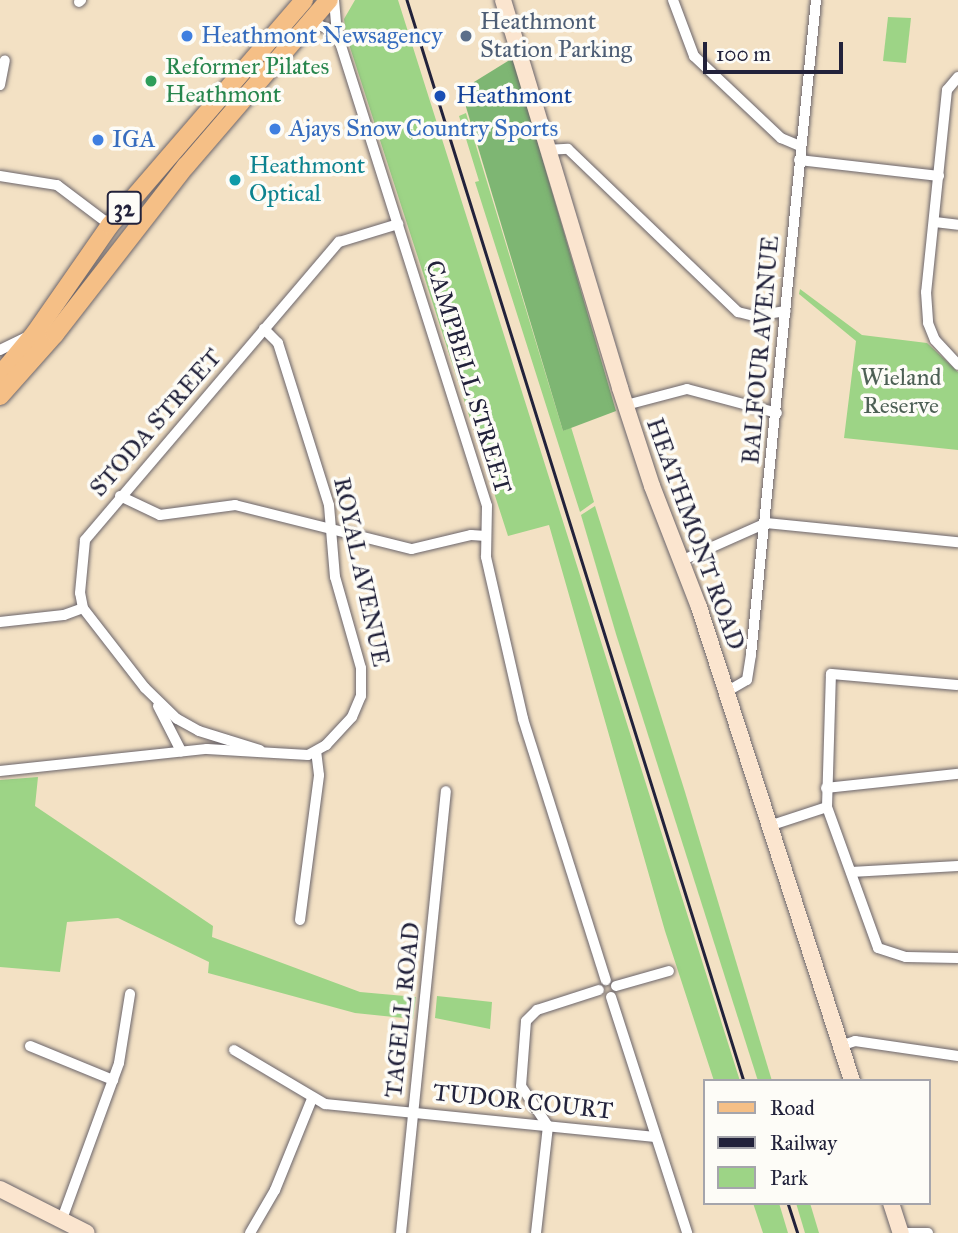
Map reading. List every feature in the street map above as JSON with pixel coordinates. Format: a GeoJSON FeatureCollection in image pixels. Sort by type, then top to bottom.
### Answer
{"type":"FeatureCollection","features":[{"type":"Feature","properties":{"kind":"main road","name":"32"},"geometry":{"type":"LineString","coordinates":[[0,375],[35,333],[110,225],[304,0]]}},
{"type":"Feature","properties":{"kind":"main road","name":"32"},"geometry":{"type":"LineString","coordinates":[[1,397],[237,108],[310,21],[332,0]]}},
{"type":"Feature","properties":{"kind":"main road"},"geometry":{"type":"LineString","coordinates":[[222,95],[237,108]]}},
{"type":"Feature","properties":{"kind":"main road"},"geometry":{"type":"LineString","coordinates":[[110,225],[130,239]]}},
{"type":"Feature","properties":{"kind":"street","name":"CAMPBELL STREET"},"geometry":{"type":"LineString","coordinates":[[332,0],[337,33],[487,506],[486,557],[523,719],[611,983]]}},
{"type":"Feature","properties":{"kind":"street","name":"HEATHMONT ROAD"},"geometry":{"type":"LineString","coordinates":[[503,0],[652,486],[683,560],[851,1079]]}},
{"type":"Feature","properties":{"kind":"street"},"geometry":{"type":"LineString","coordinates":[[673,0],[694,55],[781,138],[800,146]]}},
{"type":"Feature","properties":{"kind":"street","name":"BALFOUR AVENUE"},"geometry":{"type":"LineString","coordinates":[[726,692],[747,680],[766,523],[816,0]]}},
{"type":"Feature","properties":{"kind":"street"},"geometry":{"type":"LineString","coordinates":[[310,21],[337,33]]}},
{"type":"Feature","properties":{"kind":"street"},"geometry":{"type":"LineString","coordinates":[[0,85],[5,60]]}},
{"type":"Feature","properties":{"kind":"street"},"geometry":{"type":"LineString","coordinates":[[958,77],[947,90],[926,292],[928,323],[936,340],[958,365]]}},
{"type":"Feature","properties":{"kind":"street"},"geometry":{"type":"LineString","coordinates":[[547,150],[568,149],[738,312],[754,316],[786,312]]}},
{"type":"Feature","properties":{"kind":"street"},"geometry":{"type":"LineString","coordinates":[[799,160],[939,176]]}},
{"type":"Feature","properties":{"kind":"street"},"geometry":{"type":"LineString","coordinates":[[0,176],[57,185],[110,225]]}},
{"type":"Feature","properties":{"kind":"street"},"geometry":{"type":"LineString","coordinates":[[935,222],[958,225]]}},
{"type":"Feature","properties":{"kind":"street","name":"STODA STREET"},"geometry":{"type":"LineString","coordinates":[[83,608],[80,586],[85,540],[120,496],[339,242],[398,224]]}},
{"type":"Feature","properties":{"kind":"street","name":"ROYAL AVENUE"},"geometry":{"type":"LineString","coordinates":[[264,329],[278,344],[327,498],[335,577],[356,644],[362,684],[347,724],[316,752]]}},
{"type":"Feature","properties":{"kind":"street"},"geometry":{"type":"LineString","coordinates":[[0,350],[35,333]]}},
{"type":"Feature","properties":{"kind":"street"},"geometry":{"type":"LineString","coordinates":[[626,405],[687,389],[777,413]]}},
{"type":"Feature","properties":{"kind":"street"},"geometry":{"type":"LineString","coordinates":[[120,496],[160,515],[235,505],[412,549],[471,535],[486,536]]}},
{"type":"Feature","properties":{"kind":"street"},"geometry":{"type":"LineString","coordinates":[[683,560],[766,523],[958,542]]}},
{"type":"Feature","properties":{"kind":"street"},"geometry":{"type":"LineString","coordinates":[[0,622],[64,615],[83,608],[153,698],[181,751]]}},
{"type":"Feature","properties":{"kind":"street"},"geometry":{"type":"LineString","coordinates":[[958,685],[831,674],[826,788],[827,807],[877,948],[906,957],[958,958]]}},
{"type":"Feature","properties":{"kind":"street"},"geometry":{"type":"LineString","coordinates":[[153,698],[199,732],[264,752]]}},
{"type":"Feature","properties":{"kind":"street"},"geometry":{"type":"LineString","coordinates":[[0,771],[181,751],[316,752],[319,775],[300,920]]}},
{"type":"Feature","properties":{"kind":"street"},"geometry":{"type":"LineString","coordinates":[[826,788],[958,774]]}},
{"type":"Feature","properties":{"kind":"street","name":"TAGELL ROAD"},"geometry":{"type":"LineString","coordinates":[[401,1233],[446,791]]}},
{"type":"Feature","properties":{"kind":"street"},"geometry":{"type":"LineString","coordinates":[[769,826],[827,807]]}},
{"type":"Feature","properties":{"kind":"street"},"geometry":{"type":"LineString","coordinates":[[851,872],[958,866]]}},
{"type":"Feature","properties":{"kind":"street"},"geometry":{"type":"LineString","coordinates":[[536,1233],[548,1126],[521,1086],[526,1021],[537,1010],[599,990],[611,983],[668,971]]}},
{"type":"Feature","properties":{"kind":"street"},"geometry":{"type":"LineString","coordinates":[[611,983],[611,997],[687,1233]]}},
{"type":"Feature","properties":{"kind":"street"},"geometry":{"type":"LineString","coordinates":[[599,990],[611,997]]}},
{"type":"Feature","properties":{"kind":"street"},"geometry":{"type":"LineString","coordinates":[[62,1219],[124,1044],[130,994]]}},
{"type":"Feature","properties":{"kind":"street"},"geometry":{"type":"LineString","coordinates":[[840,1045],[855,1041],[958,1056]]}},
{"type":"Feature","properties":{"kind":"street"},"geometry":{"type":"LineString","coordinates":[[30,1046],[113,1080]]}},
{"type":"Feature","properties":{"kind":"street","name":"TUDOR COURT"},"geometry":{"type":"LineString","coordinates":[[234,1050],[312,1099],[655,1137]]}},
{"type":"Feature","properties":{"kind":"street"},"geometry":{"type":"LineString","coordinates":[[250,1233],[275,1190],[312,1099]]}},
{"type":"Feature","properties":{"kind":"street"},"geometry":{"type":"LineString","coordinates":[[0,1189],[87,1233]]}},
{"type":"Feature","properties":{"kind":"street"},"geometry":{"type":"LineString","coordinates":[[892,1205],[902,1233],[928,1233]]}},
{"type":"Feature","properties":{"kind":"green space"},"geometry":{"type":"Polygon","coordinates":[[[355,0],[398,0],[739,1079],[713,1079],[665,931],[549,525],[508,536],[346,35],[344,19],[355,0]]]}},
{"type":"Feature","properties":{"kind":"green space"},"geometry":{"type":"Polygon","coordinates":[[[888,17],[911,18],[906,63],[883,61],[888,17]]]}},
{"type":"Feature","properties":{"kind":"green space"},"geometry":{"type":"Polygon","coordinates":[[[513,58],[616,411],[563,431],[466,107],[474,82],[513,58]]]}},
{"type":"Feature","properties":{"kind":"green space"},"geometry":{"type":"Polygon","coordinates":[[[466,113],[563,431],[571,427],[594,502],[580,512],[475,182],[479,181],[459,116],[466,113]]]}},
{"type":"Feature","properties":{"kind":"green space","name":"Wieland Reserve"},"geometry":{"type":"Polygon","coordinates":[[[800,289],[862,335],[927,343],[958,372],[958,450],[844,438],[856,341],[799,294],[800,289]]]}},
{"type":"Feature","properties":{"kind":"green space"},"geometry":{"type":"Polygon","coordinates":[[[595,506],[771,1079],[757,1079],[616,634],[581,515],[595,506]]]}},
{"type":"Feature","properties":{"kind":"green space"},"geometry":{"type":"Polygon","coordinates":[[[38,777],[35,806],[213,926],[212,937],[360,992],[416,997],[413,1019],[355,1013],[208,973],[209,962],[118,918],[67,922],[60,972],[0,967],[0,780],[38,777]]]}},
{"type":"Feature","properties":{"kind":"green space"},"geometry":{"type":"Polygon","coordinates":[[[437,996],[492,1002],[490,1029],[435,1018],[437,996]]]}},
{"type":"Feature","properties":{"kind":"green space"},"geometry":{"type":"Polygon","coordinates":[[[754,1205],[780,1205],[788,1233],[763,1233],[754,1205]]]}},
{"type":"Feature","properties":{"kind":"green space"},"geometry":{"type":"Polygon","coordinates":[[[797,1205],[811,1205],[819,1233],[805,1233],[797,1205]]]}},
{"type":"Feature","properties":{"kind":"railway"},"geometry":{"type":"LineString","coordinates":[[407,0],[743,1079]]}},
{"type":"Feature","properties":{"kind":"railway"},"geometry":{"type":"LineString","coordinates":[[789,1205],[798,1233]]}},
{"type":"Feature","properties":{"kind":"place","name":"Heathmont Newsagency"},"geometry":{"type":"Point","coordinates":[187,36]}},
{"type":"Feature","properties":{"kind":"place","name":"Heathmont Station Parking"},"geometry":{"type":"Point","coordinates":[466,36]}},
{"type":"Feature","properties":{"kind":"place","name":"Reformer Pilates Heathmont"},"geometry":{"type":"Point","coordinates":[151,81]}},
{"type":"Feature","properties":{"kind":"place","name":"Heathmont"},"geometry":{"type":"Point","coordinates":[440,96]}},
{"type":"Feature","properties":{"kind":"place","name":"Ajays Snow Country Sports"},"geometry":{"type":"Point","coordinates":[275,129]}},
{"type":"Feature","properties":{"kind":"place","name":"IGA"},"geometry":{"type":"Point","coordinates":[98,140]}},
{"type":"Feature","properties":{"kind":"place","name":"Heathmont Optical"},"geometry":{"type":"Point","coordinates":[235,180]}}]}
